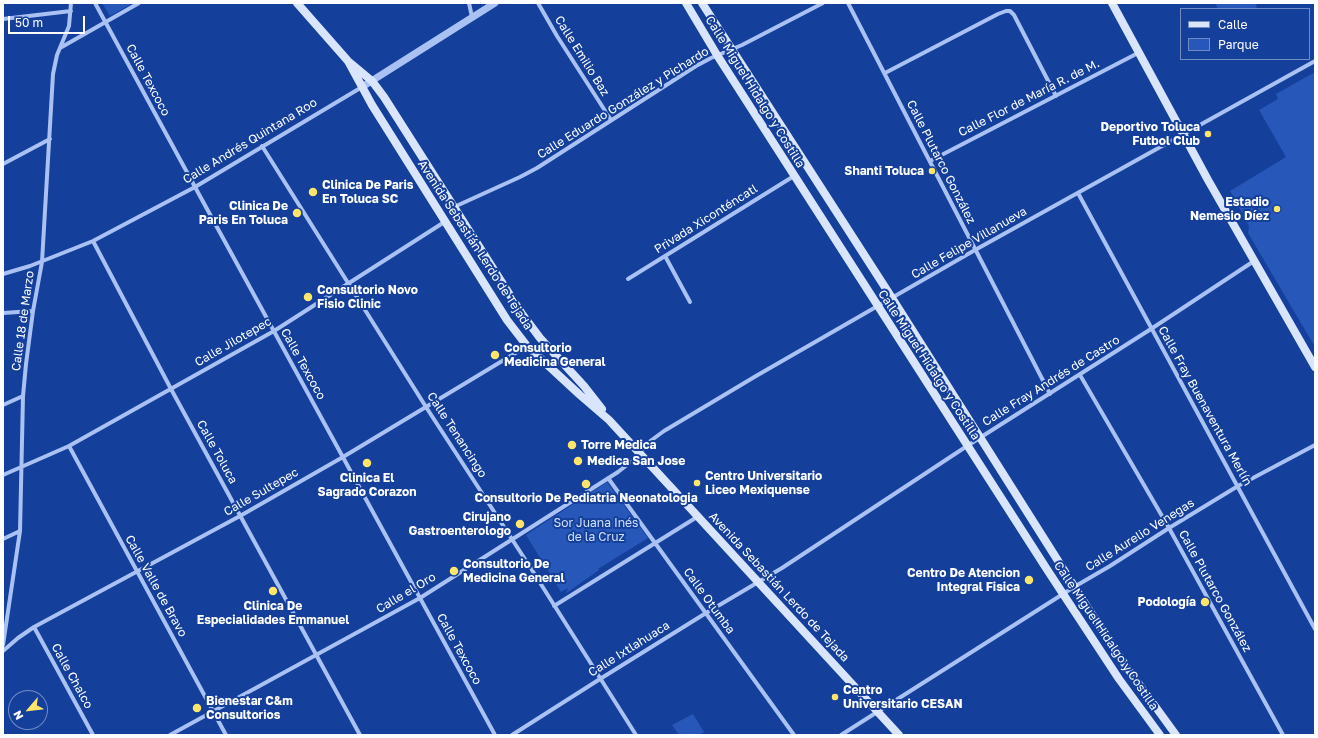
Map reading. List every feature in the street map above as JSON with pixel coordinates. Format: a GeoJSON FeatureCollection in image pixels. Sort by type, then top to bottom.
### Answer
{"type":"FeatureCollection","features":[{"type":"Feature","properties":{"kind":"main road","name":"Avenida Sebastián Lerdo de Tejada"},"geometry":{"type":"LineString","coordinates":[[296,3],[348,61],[372,81],[384,97],[531,328],[584,386],[610,420],[899,735]]}},
{"type":"Feature","properties":{"kind":"main road","name":"Calle Miguel Hidalgo y Costilla"},"geometry":{"type":"LineString","coordinates":[[686,3],[717,55],[967,446],[1119,679],[1160,735]]}},
{"type":"Feature","properties":{"kind":"main road","name":"Calle Miguel Hidalgo y Costilla"},"geometry":{"type":"LineString","coordinates":[[702,3],[892,298],[1074,587],[1128,669],[1176,735]]}},
{"type":"Feature","properties":{"kind":"main road"},"geometry":{"type":"LineString","coordinates":[[1112,3],[1183,135],[1315,367]]}},
{"type":"Feature","properties":{"kind":"main road","name":"Avenida Sebastián Lerdo de Tejada"},"geometry":{"type":"LineString","coordinates":[[348,61],[362,87],[507,320],[526,346],[610,420]]}},
{"type":"Feature","properties":{"kind":"street","name":"Calle 18 de Marzo"},"geometry":{"type":"LineString","coordinates":[[3,645],[20,531],[23,396],[33,311],[42,262],[53,74],[57,55],[67,33],[71,3]]}},
{"type":"Feature","properties":{"kind":"street","name":"Calle Texcoco"},"geometry":{"type":"LineString","coordinates":[[95,3],[495,735]]}},
{"type":"Feature","properties":{"kind":"street"},"geometry":{"type":"LineString","coordinates":[[60,48],[139,3]]}},
{"type":"Feature","properties":{"kind":"street"},"geometry":{"type":"LineString","coordinates":[[469,3],[472,18]]}},
{"type":"Feature","properties":{"kind":"street","name":"Calle Andrés Quintana Roo"},"geometry":{"type":"LineString","coordinates":[[3,274],[42,262],[93,241],[195,187],[372,81],[495,3]]}},
{"type":"Feature","properties":{"kind":"street","name":"Calle Emilio Baz"},"geometry":{"type":"LineString","coordinates":[[538,3],[557,36],[611,120]]}},
{"type":"Feature","properties":{"kind":"street","name":"Calle Eduardo González y Pichardo"},"geometry":{"type":"LineString","coordinates":[[454,206],[520,178],[682,75],[717,55],[731,50],[823,3]]}},
{"type":"Feature","properties":{"kind":"street","name":"Calle Plutarco González"},"geometry":{"type":"LineString","coordinates":[[848,3],[1050,394]]}},
{"type":"Feature","properties":{"kind":"street"},"geometry":{"type":"LineString","coordinates":[[3,19],[71,11]]}},
{"type":"Feature","properties":{"kind":"street"},"geometry":{"type":"LineString","coordinates":[[884,73],[1006,11],[1010,11],[1014,15],[1056,96]]}},
{"type":"Feature","properties":{"kind":"street","name":"Calle Flor de María R. de M."},"geometry":{"type":"LineString","coordinates":[[930,161],[1138,53]]}},
{"type":"Feature","properties":{"kind":"street","name":"Calle Felipe Villanueva"},"geometry":{"type":"LineString","coordinates":[[640,452],[649,442],[664,431],[756,376],[975,250],[1315,61]]}},
{"type":"Feature","properties":{"kind":"street"},"geometry":{"type":"LineString","coordinates":[[3,164],[50,139]]}},
{"type":"Feature","properties":{"kind":"street","name":"Calle Tenancingo"},"geometry":{"type":"LineString","coordinates":[[262,146],[426,407],[512,538],[636,735]]}},
{"type":"Feature","properties":{"kind":"street","name":"Privada Xiconténcatl"},"geometry":{"type":"LineString","coordinates":[[628,279],[794,176]]}},
{"type":"Feature","properties":{"kind":"street","name":"Calle Fray Buenaventura Merlín"},"geometry":{"type":"LineString","coordinates":[[1078,193],[1314,626]]}},
{"type":"Feature","properties":{"kind":"street","name":"Calle Jilotepec"},"geometry":{"type":"LineString","coordinates":[[3,474],[69,446],[274,331],[446,221]]}},
{"type":"Feature","properties":{"kind":"street","name":"Calle Toluca"},"geometry":{"type":"LineString","coordinates":[[93,241],[171,389],[360,735]]}},
{"type":"Feature","properties":{"kind":"street"},"geometry":{"type":"LineString","coordinates":[[666,256],[690,302]]}},
{"type":"Feature","properties":{"kind":"street","name":"Calle Fray Andrés de Castro"},"geometry":{"type":"LineString","coordinates":[[758,582],[806,553],[979,438],[1151,329],[1254,261]]}},
{"type":"Feature","properties":{"kind":"street"},"geometry":{"type":"LineString","coordinates":[[3,313],[33,311]]}},
{"type":"Feature","properties":{"kind":"street","name":"Calle Sultepec"},"geometry":{"type":"LineString","coordinates":[[3,651],[34,627],[240,516],[343,457],[526,346]]}},
{"type":"Feature","properties":{"kind":"street","name":"Calle Plutarco González"},"geometry":{"type":"LineString","coordinates":[[1080,374],[1169,528],[1283,735]]}},
{"type":"Feature","properties":{"kind":"street"},"geometry":{"type":"LineString","coordinates":[[3,405],[23,396]]}},
{"type":"Feature","properties":{"kind":"street","name":"Calle Aurelio Venegas"},"geometry":{"type":"LineString","coordinates":[[841,735],[1063,593],[1110,566],[1169,528],[1238,486],[1315,445]]}},
{"type":"Feature","properties":{"kind":"street","name":"Calle Valle de Bravo"},"geometry":{"type":"LineString","coordinates":[[69,446],[226,735]]}},
{"type":"Feature","properties":{"kind":"street","name":"Calle el Oro"},"geometry":{"type":"LineString","coordinates":[[170,735],[317,656],[420,598],[625,467],[640,452]]}},
{"type":"Feature","properties":{"kind":"street","name":"Calle Otumba"},"geometry":{"type":"LineString","coordinates":[[608,478],[794,735]]}},
{"type":"Feature","properties":{"kind":"street"},"geometry":{"type":"LineString","coordinates":[[554,606],[698,516]]}},
{"type":"Feature","properties":{"kind":"street"},"geometry":{"type":"LineString","coordinates":[[3,539],[20,531]]}},
{"type":"Feature","properties":{"kind":"street","name":"Calle Ixtlahuaca"},"geometry":{"type":"LineString","coordinates":[[512,735],[758,582]]}},
{"type":"Feature","properties":{"kind":"street","name":"Calle Chalco"},"geometry":{"type":"LineString","coordinates":[[34,627],[93,735]]}},
{"type":"Feature","properties":{"kind":"green space"},"geometry":{"type":"Polygon","coordinates":[[[102,3],[133,3],[110,16],[102,3]]]}},
{"type":"Feature","properties":{"kind":"green space"},"geometry":{"type":"Polygon","coordinates":[[[1215,3],[1255,3],[1257,7],[1256,8],[1218,8],[1215,3]]]}},
{"type":"Feature","properties":{"kind":"green space","name":"Estadio Nemesio Díez"},"geometry":{"type":"Polygon","coordinates":[[[1315,72],[1315,347],[1248,233],[1249,226],[1230,191],[1286,157],[1259,110],[1278,99],[1276,94],[1315,72]]]}},
{"type":"Feature","properties":{"kind":"green space","name":"Sor Juana Inés de la Cruz"},"geometry":{"type":"Polygon","coordinates":[[[607,482],[648,538],[598,569],[599,570],[568,592],[566,593],[568,588],[561,592],[526,535],[607,482]]]}},
{"type":"Feature","properties":{"kind":"green space"},"geometry":{"type":"Polygon","coordinates":[[[693,714],[704,732],[699,735],[679,735],[672,725],[693,714]]]}},
{"type":"Feature","properties":{"kind":"place","name":"Deportivo Toluca Futbol Club"},"geometry":{"type":"Point","coordinates":[1208,134]}},
{"type":"Feature","properties":{"kind":"place","name":"Shanti Toluca"},"geometry":{"type":"Point","coordinates":[932,171]}},
{"type":"Feature","properties":{"kind":"place","name":"Clinica De Paris En Toluca SC"},"geometry":{"type":"Point","coordinates":[313,192]}},
{"type":"Feature","properties":{"kind":"place","name":"Estadio Nemesio Díez"},"geometry":{"type":"Point","coordinates":[1277,209]}},
{"type":"Feature","properties":{"kind":"place","name":"Clinica De Paris En Toluca"},"geometry":{"type":"Point","coordinates":[297,213]}},
{"type":"Feature","properties":{"kind":"place","name":"Consultorio Novo Fisio Clinic"},"geometry":{"type":"Point","coordinates":[308,297]}},
{"type":"Feature","properties":{"kind":"place","name":"Consultorio Medicina General"},"geometry":{"type":"Point","coordinates":[495,355]}},
{"type":"Feature","properties":{"kind":"place","name":"Torre Medica"},"geometry":{"type":"Point","coordinates":[572,445]}},
{"type":"Feature","properties":{"kind":"place","name":"Medica San Jose"},"geometry":{"type":"Point","coordinates":[578,461]}},
{"type":"Feature","properties":{"kind":"place","name":"Clinica El Sagrado Corazon"},"geometry":{"type":"Point","coordinates":[367,463]}},
{"type":"Feature","properties":{"kind":"place","name":"Centro Universitario Liceo Mexiquense"},"geometry":{"type":"Point","coordinates":[697,483]}},
{"type":"Feature","properties":{"kind":"place","name":"Consultorio De Pediatria Neonatologia"},"geometry":{"type":"Point","coordinates":[586,484]}},
{"type":"Feature","properties":{"kind":"place","name":"Cirujano Gastroenterologo"},"geometry":{"type":"Point","coordinates":[520,524]}},
{"type":"Feature","properties":{"kind":"place","name":"Consultorio De Medicina General"},"geometry":{"type":"Point","coordinates":[454,571]}},
{"type":"Feature","properties":{"kind":"place","name":"Centro De Atencion Integral Fisica"},"geometry":{"type":"Point","coordinates":[1029,580]}},
{"type":"Feature","properties":{"kind":"place","name":"Clinica De Especialidades Emmanuel"},"geometry":{"type":"Point","coordinates":[273,591]}},
{"type":"Feature","properties":{"kind":"place","name":"Podología"},"geometry":{"type":"Point","coordinates":[1205,602]}},
{"type":"Feature","properties":{"kind":"place","name":"Centro Universitario CESAN"},"geometry":{"type":"Point","coordinates":[835,697]}},
{"type":"Feature","properties":{"kind":"place","name":"Bienestar C&m Consultorios"},"geometry":{"type":"Point","coordinates":[197,708]}}]}
